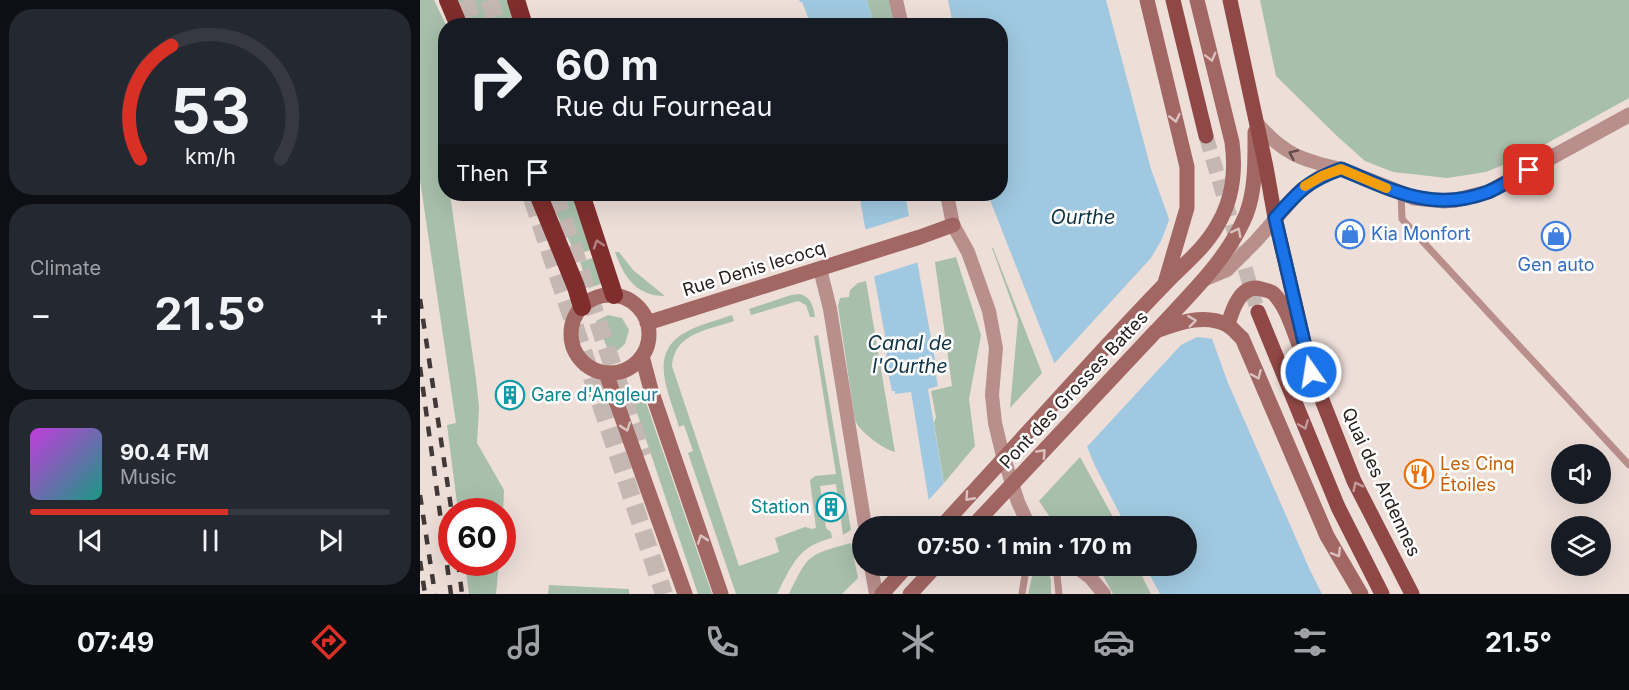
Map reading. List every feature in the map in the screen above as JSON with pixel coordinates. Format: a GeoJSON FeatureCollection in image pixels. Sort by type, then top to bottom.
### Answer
{"type":"FeatureCollection","features":[{"type":"Feature","properties":{"kind":"highway"},"geometry":{"type":"LineString","coordinates":[[448,0],[456,18]]}},
{"type":"Feature","properties":{"kind":"highway"},"geometry":{"type":"LineString","coordinates":[[516,0],[522,18]]}},
{"type":"Feature","properties":{"kind":"highway"},"geometry":{"type":"LineString","coordinates":[[541,201],[582,307]]}},
{"type":"Feature","properties":{"kind":"highway"},"geometry":{"type":"LineString","coordinates":[[583,201],[614,295]]}},
{"type":"Feature","properties":{"kind":"main road","name":"Pont des Grosses Battes"},"geometry":{"type":"LineString","coordinates":[[1147,0],[1187,167],[1187,208],[1165,283]]}},
{"type":"Feature","properties":{"kind":"main road"},"geometry":{"type":"LineString","coordinates":[[1173,0],[1206,136]]}},
{"type":"Feature","properties":{"kind":"main road","name":"Pont des Grosses Battes"},"geometry":{"type":"LineString","coordinates":[[951,516],[1165,283],[1200,250],[1217,226],[1233,185],[1234,164],[1232,142],[1197,0]]}},
{"type":"Feature","properties":{"kind":"main road","name":"Quai des Ardennes"},"geometry":{"type":"LineString","coordinates":[[1230,0],[1275,218],[1311,372],[1354,481],[1412,594]]}},
{"type":"Feature","properties":{"kind":"main road","name":"Pont des Grosses Battes"},"geometry":{"type":"LineString","coordinates":[[982,516],[1203,280],[1230,245],[1246,214],[1254,176],[1256,122]]}},
{"type":"Feature","properties":{"kind":"main road","name":"Rue Denis lecocq"},"geometry":{"type":"LineString","coordinates":[[647,323],[953,225]]}},
{"type":"Feature","properties":{"kind":"main road"},"geometry":{"type":"LineString","coordinates":[[1228,325],[1238,300],[1245,291],[1256,288],[1272,292],[1281,304],[1311,372]]}},
{"type":"Feature","properties":{"kind":"main road"},"geometry":{"type":"LineString","coordinates":[[614,295],[628,300],[640,310],[647,323],[649,334],[642,356],[632,366],[620,372],[606,373],[592,369],[580,360],[573,347],[571,333],[574,319],[582,307],[596,297],[614,295]]}},
{"type":"Feature","properties":{"kind":"main road"},"geometry":{"type":"LineString","coordinates":[[1258,312],[1338,507],[1382,594]]}},
{"type":"Feature","properties":{"kind":"main road"},"geometry":{"type":"LineString","coordinates":[[1156,331],[1181,322],[1210,320],[1228,325],[1242,338],[1327,536],[1361,594]]}},
{"type":"Feature","properties":{"kind":"main road"},"geometry":{"type":"LineString","coordinates":[[642,356],[651,390],[721,594]]}},
{"type":"Feature","properties":{"kind":"main road"},"geometry":{"type":"LineString","coordinates":[[606,373],[685,594]]}},
{"type":"Feature","properties":{"kind":"main road"},"geometry":{"type":"LineString","coordinates":[[678,574],[679,594]]}},
{"type":"Feature","properties":{"kind":"main road"},"geometry":{"type":"LineString","coordinates":[[882,594],[898,576]]}},
{"type":"Feature","properties":{"kind":"main road"},"geometry":{"type":"LineString","coordinates":[[910,594],[927,576]]}},
{"type":"Feature","properties":{"kind":"street"},"geometry":{"type":"LineString","coordinates":[[896,0],[900,18]]}},
{"type":"Feature","properties":{"kind":"street"},"geometry":{"type":"LineString","coordinates":[[1256,122],[1271,140],[1288,153],[1316,164],[1341,169],[1401,194],[1414,198],[1444,201],[1488,192],[1629,115]]}},
{"type":"Feature","properties":{"kind":"street"},"geometry":{"type":"LineString","coordinates":[[1203,280],[1227,270],[1302,189],[1322,176],[1341,169]]}},
{"type":"Feature","properties":{"kind":"street"},"geometry":{"type":"LineString","coordinates":[[948,201],[953,225],[968,252],[989,311],[996,348],[992,395],[995,423],[1002,452],[1024,516]]}},
{"type":"Feature","properties":{"kind":"street"},"geometry":{"type":"LineString","coordinates":[[820,269],[830,309],[863,516]]}},
{"type":"Feature","properties":{"kind":"street"},"geometry":{"type":"LineString","coordinates":[[873,576],[876,594]]}},
{"type":"Feature","properties":{"kind":"street"},"geometry":{"type":"LineString","coordinates":[[1089,576],[1104,594]]}},
{"type":"Feature","properties":{"kind":"lane"},"geometry":{"type":"LineString","coordinates":[[1401,194],[1402,219],[1629,465]]}},
{"type":"Feature","properties":{"kind":"lane"},"geometry":{"type":"LineString","coordinates":[[1022,594],[1025,576]]}},
{"type":"Feature","properties":{"kind":"lane"},"geometry":{"type":"LineString","coordinates":[[1057,576],[1059,594]]}},
{"type":"Feature","properties":{"kind":"green space"},"geometry":{"type":"Polygon","coordinates":[[[420,0],[434,0],[443,18],[438,18],[438,201],[451,201],[476,379],[479,407],[477,443],[504,490],[504,498],[456,498],[447,425],[456,423],[420,180],[420,0]]]}},
{"type":"Feature","properties":{"kind":"green space"},"geometry":{"type":"Polygon","coordinates":[[[455,0],[507,0],[513,18],[464,18],[455,0]]]}},
{"type":"Feature","properties":{"kind":"green space"},"geometry":{"type":"Polygon","coordinates":[[[867,0],[891,0],[896,18],[872,18],[867,0]]]}},
{"type":"Feature","properties":{"kind":"green space"},"geometry":{"type":"Polygon","coordinates":[[[1260,0],[1629,0],[1629,98],[1522,157],[1486,172],[1447,178],[1393,172],[1365,161],[1276,76],[1260,0]]]}},
{"type":"Feature","properties":{"kind":"green space"},"geometry":{"type":"Polygon","coordinates":[[[550,201],[576,201],[593,249],[576,255],[550,201]]]}},
{"type":"Feature","properties":{"kind":"green space"},"geometry":{"type":"Polygon","coordinates":[[[992,248],[1042,373],[1010,408],[1018,320],[992,248]]]}},
{"type":"Feature","properties":{"kind":"green space"},"geometry":{"type":"Polygon","coordinates":[[[615,252],[619,252],[633,270],[665,296],[646,293],[639,289],[627,277],[615,252]]]}},
{"type":"Feature","properties":{"kind":"green space"},"geometry":{"type":"Polygon","coordinates":[[[596,257],[606,282],[589,288],[580,262],[596,257]]]}},
{"type":"Feature","properties":{"kind":"green space"},"geometry":{"type":"Polygon","coordinates":[[[956,257],[981,335],[969,399],[975,446],[944,483],[931,391],[952,386],[935,262],[956,257]]]}},
{"type":"Feature","properties":{"kind":"green space"},"geometry":{"type":"Polygon","coordinates":[[[866,281],[895,452],[880,445],[864,432],[856,423],[854,414],[838,306],[840,298],[849,297],[850,290],[858,283],[866,281]]]}},
{"type":"Feature","properties":{"kind":"green space"},"geometry":{"type":"Polygon","coordinates":[[[800,294],[813,306],[815,317],[810,317],[806,305],[798,301],[751,315],[749,309],[800,294]]]}},
{"type":"Feature","properties":{"kind":"green space"},"geometry":{"type":"Polygon","coordinates":[[[608,315],[622,318],[629,330],[625,344],[618,350],[609,352],[596,321],[608,315]]]}},
{"type":"Feature","properties":{"kind":"green space"},"geometry":{"type":"Polygon","coordinates":[[[732,315],[734,321],[703,330],[686,340],[674,355],[672,366],[739,566],[779,552],[775,538],[805,527],[816,528],[810,480],[815,476],[836,474],[814,336],[818,335],[851,530],[843,535],[836,484],[820,486],[826,528],[831,532],[832,538],[811,546],[797,558],[777,594],[736,594],[688,453],[693,451],[684,425],[679,427],[666,387],[664,361],[667,350],[675,340],[688,331],[732,315]]]}},
{"type":"Feature","properties":{"kind":"green space"},"geometry":{"type":"Polygon","coordinates":[[[644,397],[712,594],[698,594],[633,401],[644,397]]]}},
{"type":"Feature","properties":{"kind":"green space"},"geometry":{"type":"Polygon","coordinates":[[[1080,457],[1112,516],[1049,516],[1039,501],[1080,457]]]}},
{"type":"Feature","properties":{"kind":"green space"},"geometry":{"type":"Polygon","coordinates":[[[851,543],[852,576],[858,578],[842,594],[789,594],[806,563],[826,550],[851,543]]]}},
{"type":"Feature","properties":{"kind":"green space"},"geometry":{"type":"Polygon","coordinates":[[[467,576],[498,576],[496,594],[469,594],[467,576]]]}},
{"type":"Feature","properties":{"kind":"green space"},"geometry":{"type":"Polygon","coordinates":[[[1032,576],[1050,576],[1051,594],[1028,594],[1032,576]]]}},
{"type":"Feature","properties":{"kind":"green space"},"geometry":{"type":"Polygon","coordinates":[[[1103,576],[1142,576],[1151,594],[1113,594],[1103,576]]]}},
{"type":"Feature","properties":{"kind":"green space"},"geometry":{"type":"Polygon","coordinates":[[[549,585],[629,589],[629,594],[548,594],[549,585]]]}},
{"type":"Feature","properties":{"kind":"water"},"geometry":{"type":"Polygon","coordinates":[[[799,0],[867,0],[872,18],[808,18],[799,0]]]}},
{"type":"Feature","properties":{"kind":"water","name":"Ourthe"},"geometry":{"type":"Polygon","coordinates":[[[948,0],[1106,0],[1151,169],[1228,383],[1322,594],[1160,594],[1150,576],[1197,576],[1197,516],[1121,516],[1094,464],[990,201],[1008,201],[1008,18],[952,18],[948,0]]]}},
{"type":"Feature","properties":{"kind":"water","name":"Canal de l'Ourthe"},"geometry":{"type":"Polygon","coordinates":[[[860,201],[906,201],[935,360],[938,386],[928,389],[949,516],[931,516],[911,392],[895,394],[895,391],[892,391],[886,363],[887,347],[860,201]]]}},
{"type":"Feature","properties":{"kind":"pier"},"geometry":{"type":"Polygon","coordinates":[[[912,215],[922,261],[872,277],[864,230],[912,215]]]}},
{"type":"Feature","properties":{"kind":"pier"},"geometry":{"type":"Polygon","coordinates":[[[1171,215],[1215,339],[1197,337],[1181,345],[1085,449],[1052,366],[1151,258],[1161,241],[1171,215]]]}},
{"type":"Feature","properties":{"kind":"pier"},"geometry":{"type":"Polygon","coordinates":[[[945,482],[952,516],[928,516],[926,503],[945,482]]]}},
{"type":"Feature","properties":{"kind":"pier"},"geometry":{"type":"Polygon","coordinates":[[[938,576],[968,577],[952,594],[941,594],[938,576]]]}},
{"type":"Feature","properties":{"kind":"tunnel"},"geometry":{"type":"LineString","coordinates":[[465,0],[471,18]]}},
{"type":"Feature","properties":{"kind":"tunnel"},"geometry":{"type":"LineString","coordinates":[[489,0],[495,18]]}},
{"type":"Feature","properties":{"kind":"tunnel"},"geometry":{"type":"LineString","coordinates":[[1206,136],[1258,312]]}},
{"type":"Feature","properties":{"kind":"tunnel"},"geometry":{"type":"LineString","coordinates":[[533,201],[664,594]]}},
{"type":"Feature","properties":{"kind":"tunnel"},"geometry":{"type":"LineString","coordinates":[[557,201],[643,456]]}},
{"type":"Feature","properties":{"kind":"railway"},"geometry":{"type":"LineString","coordinates":[[420,299],[450,498]]}},
{"type":"Feature","properties":{"kind":"railway"},"geometry":{"type":"LineString","coordinates":[[420,367],[451,594]]}},
{"type":"Feature","properties":{"kind":"railway"},"geometry":{"type":"LineString","coordinates":[[420,495],[435,594]]}},
{"type":"Feature","properties":{"kind":"railway"},"geometry":{"type":"LineString","coordinates":[[420,561],[425,594]]}},
{"type":"Feature","properties":{"kind":"railway"},"geometry":{"type":"LineString","coordinates":[[460,576],[462,594]]}},
{"type":"Feature","properties":{"kind":"slow traffic"},"geometry":{"type":"LineString","coordinates":[[1305,186],[1341,169],[1386,188]]}},
{"type":"Feature","properties":{"kind":"place","name":"Kia Monfort"},"geometry":{"type":"Point","coordinates":[1350,234]}},
{"type":"Feature","properties":{"kind":"place","name":"Gen auto"},"geometry":{"type":"Point","coordinates":[1556,236]}},
{"type":"Feature","properties":{"kind":"place","name":"Gare d'Angleur"},"geometry":{"type":"Point","coordinates":[510,395]}},
{"type":"Feature","properties":{"kind":"place","name":"Les Cinq Étoiles"},"geometry":{"type":"Point","coordinates":[1419,474]}},
{"type":"Feature","properties":{"kind":"place","name":"Station"},"geometry":{"type":"Point","coordinates":[831,507]}},
{"type":"Feature","properties":{"kind":"route"},"geometry":{"type":"LineString","coordinates":[[1311,372],[1275,218],[1302,189],[1322,176],[1341,169],[1414,198],[1456,200],[1488,192],[1529,170]]}}]}
